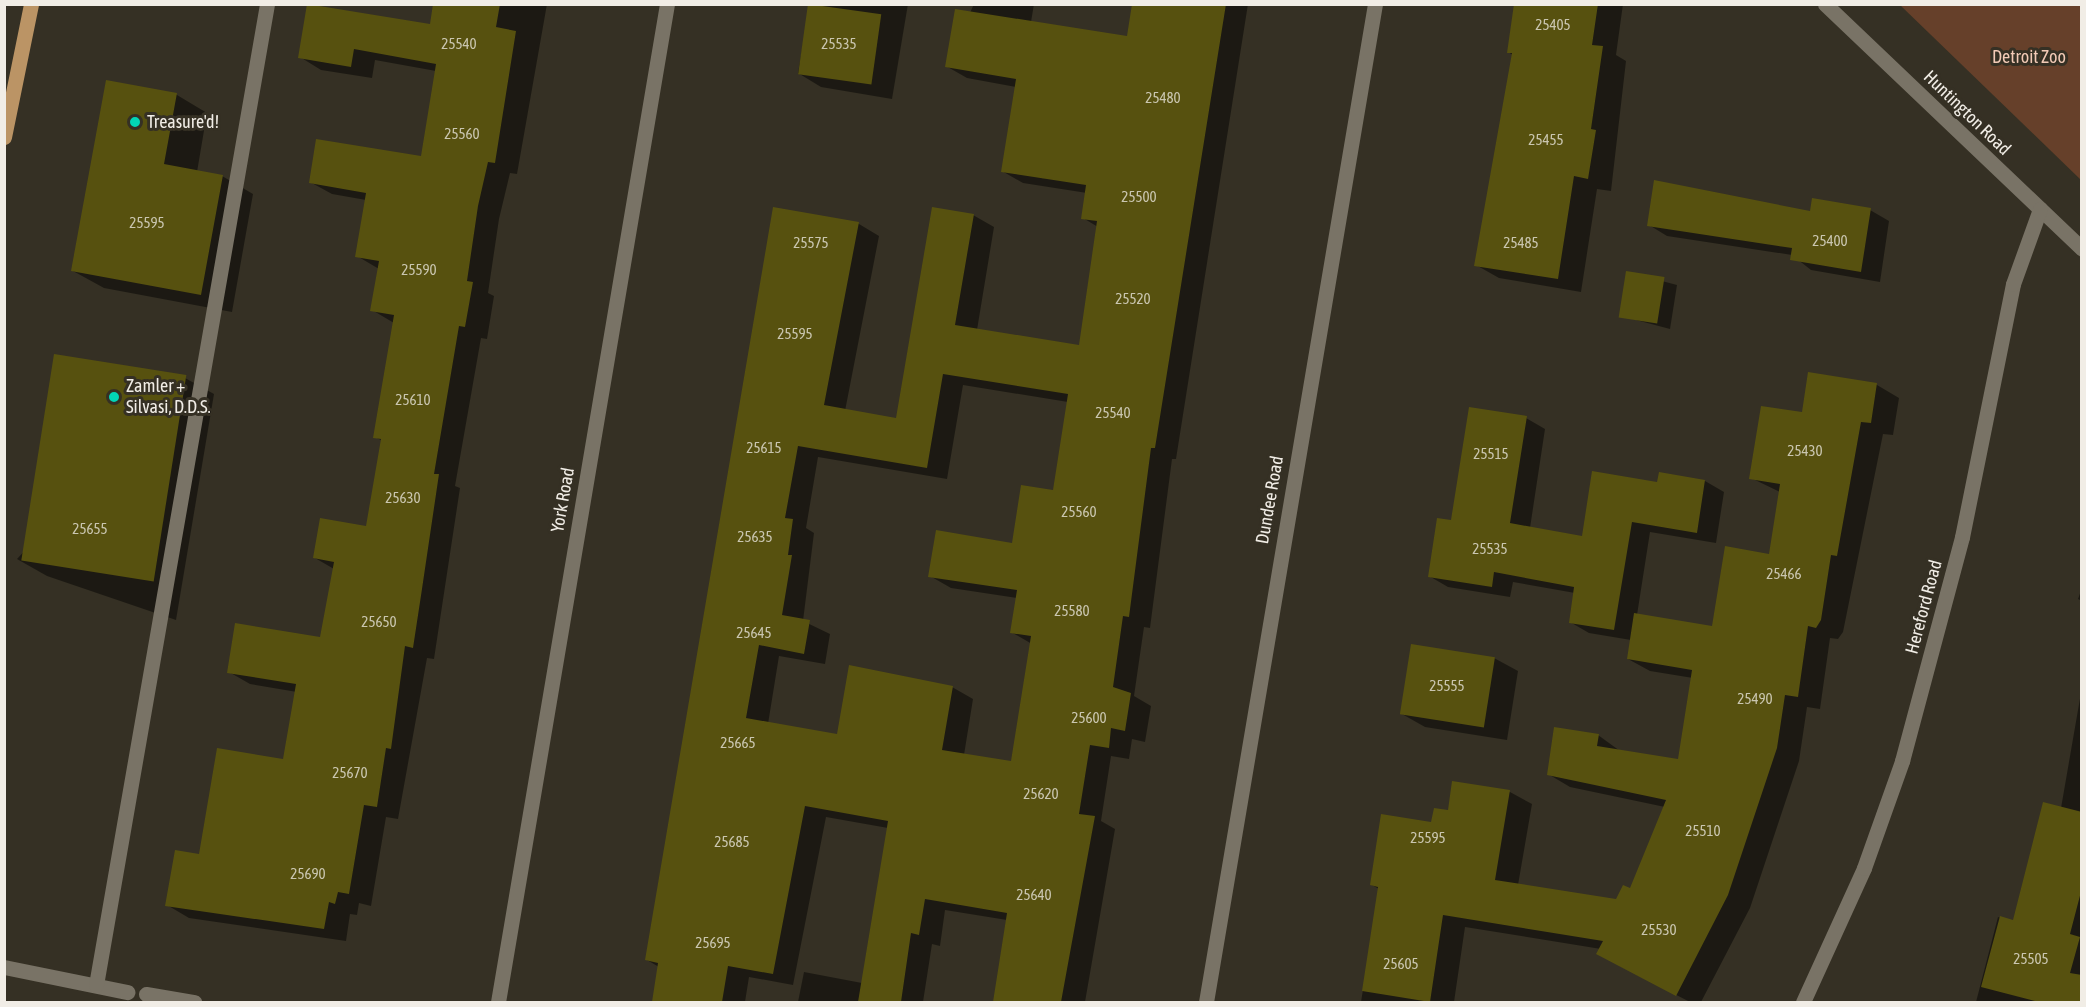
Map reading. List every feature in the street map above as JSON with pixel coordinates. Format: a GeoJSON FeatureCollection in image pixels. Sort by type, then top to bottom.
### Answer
{"type":"FeatureCollection","features":[{"type":"Feature","properties":{"kind":"main road"},"geometry":{"type":"LineString","coordinates":[[4,137],[31,4]]}},
{"type":"Feature","properties":{"kind":"street"},"geometry":{"type":"LineString","coordinates":[[96,985],[267,4]]}},
{"type":"Feature","properties":{"kind":"street","name":"York Road"},"geometry":{"type":"LineString","coordinates":[[498,1002],[667,4]]}},
{"type":"Feature","properties":{"kind":"street","name":"Dundee Road"},"geometry":{"type":"LineString","coordinates":[[1206,1002],[1375,4]]}},
{"type":"Feature","properties":{"kind":"street","name":"Huntington Road"},"geometry":{"type":"LineString","coordinates":[[1825,4],[2082,249]]}},
{"type":"Feature","properties":{"kind":"street","name":"Hereford Road"},"geometry":{"type":"LineString","coordinates":[[1803,1002],[1864,868],[1902,760],[1962,537],[2013,284],[2040,209]]}},
{"type":"Feature","properties":{"kind":"street"},"geometry":{"type":"LineString","coordinates":[[4,967],[127,992]]}},
{"type":"Feature","properties":{"kind":"street"},"geometry":{"type":"LineString","coordinates":[[146,994],[194,1002]]}},
{"type":"Feature","properties":{"kind":"green space","name":"Detroit Zoo"},"geometry":{"type":"Polygon","coordinates":[[[1900,5],[2081,5],[2081,180],[1900,5]]]}},
{"type":"Feature","properties":{"kind":"building"},"geometry":{"type":"Polygon","coordinates":[[[307,4],[430,24],[433,4],[500,4],[496,27],[516,31],[495,163],[488,162],[478,206],[467,281],[473,282],[465,327],[459,326],[434,474],[439,474],[413,648],[405,646],[391,749],[386,748],[377,807],[364,805],[349,894],[338,892],[335,904],[329,902],[324,929],[165,906],[175,850],[199,854],[217,748],[283,759],[296,684],[227,673],[235,623],[320,637],[334,562],[313,558],[320,518],[366,526],[381,439],[373,438],[394,315],[370,311],[379,261],[355,257],[366,193],[309,183],[316,139],[421,156],[436,64],[354,49],[351,67],[298,58],[307,4]]]}},
{"type":"Feature","properties":{"kind":"building"},"geometry":{"type":"Polygon","coordinates":[[[808,4],[881,14],[871,85],[798,74],[808,4]]]}},
{"type":"Feature","properties":{"kind":"building"},"geometry":{"type":"Polygon","coordinates":[[[1132,4],[1226,4],[1155,448],[1151,448],[1129,617],[1123,616],[1113,687],[1131,693],[1125,731],[1111,728],[1109,748],[1090,745],[1079,814],[1095,816],[1061,1002],[993,1002],[1007,913],[925,899],[919,935],[911,933],[901,1002],[858,1002],[888,821],[805,806],[773,974],[728,966],[722,1002],[652,1002],[658,963],[645,960],[773,207],[859,222],[824,405],[896,418],[932,207],[974,214],[955,325],[1079,345],[1097,221],[1081,219],[1086,185],[1001,172],[1016,79],[945,67],[955,9],[1127,36],[1132,4]],[[943,374],[927,468],[798,446],[785,518],[793,519],[788,555],[792,555],[782,615],[810,620],[804,654],[759,645],[746,718],[837,734],[849,665],[953,686],[942,750],[1011,761],[1031,636],[1010,633],[1017,590],[928,577],[936,530],[1012,543],[1021,485],[1053,490],[1068,394],[943,374]]]}},
{"type":"Feature","properties":{"kind":"building"},"geometry":{"type":"Polygon","coordinates":[[[1514,4],[1598,4],[1592,45],[1603,46],[1591,129],[1596,130],[1588,179],[1574,176],[1558,279],[1474,266],[1512,53],[1507,53],[1514,4]]]}},
{"type":"Feature","properties":{"kind":"building"},"geometry":{"type":"Polygon","coordinates":[[[106,80],[177,93],[164,164],[223,175],[201,295],[71,271],[106,80]]]}},
{"type":"Feature","properties":{"kind":"building"},"geometry":{"type":"Polygon","coordinates":[[[1654,180],[1810,211],[1812,198],[1871,208],[1861,272],[1790,260],[1792,248],[1647,226],[1654,180]]]}},
{"type":"Feature","properties":{"kind":"building"},"geometry":{"type":"Polygon","coordinates":[[[1626,271],[1665,277],[1657,324],[1619,317],[1626,271]]]}},
{"type":"Feature","properties":{"kind":"building"},"geometry":{"type":"Polygon","coordinates":[[[54,354],[186,375],[154,581],[21,560],[54,354]]]}},
{"type":"Feature","properties":{"kind":"building"},"geometry":{"type":"Polygon","coordinates":[[[1808,372],[1877,383],[1871,423],[1861,422],[1837,556],[1831,555],[1821,620],[1816,628],[1808,626],[1798,697],[1785,695],[1777,748],[1728,895],[1676,996],[1596,954],[1603,941],[1443,915],[1430,1002],[1362,991],[1378,887],[1370,885],[1381,814],[1431,822],[1434,808],[1448,810],[1452,781],[1510,790],[1495,880],[1616,899],[1623,885],[1630,888],[1666,800],[1547,775],[1554,727],[1599,734],[1597,746],[1678,759],[1692,670],[1627,659],[1634,613],[1712,626],[1725,546],[1769,554],[1780,484],[1749,479],[1761,406],[1802,412],[1808,372]]]}},
{"type":"Feature","properties":{"kind":"building"},"geometry":{"type":"Polygon","coordinates":[[[1469,407],[1527,416],[1510,523],[1582,536],[1592,471],[1657,482],[1659,472],[1705,480],[1697,533],[1632,522],[1614,630],[1569,623],[1574,587],[1494,572],[1492,587],[1428,577],[1437,518],[1451,520],[1469,407]]]}},
{"type":"Feature","properties":{"kind":"building"},"geometry":{"type":"Polygon","coordinates":[[[1411,644],[1495,657],[1484,727],[1400,714],[1411,644]]]}},
{"type":"Feature","properties":{"kind":"building"},"geometry":{"type":"Polygon","coordinates":[[[2043,802],[2082,812],[2082,888],[2070,934],[2080,937],[2070,973],[2082,975],[2082,1002],[2039,1002],[1981,987],[2000,916],[2013,920],[2043,802]]]}},
{"type":"Feature","properties":{"kind":"place","name":"Treasure'd!"},"geometry":{"type":"Point","coordinates":[135,122]}},
{"type":"Feature","properties":{"kind":"place","name":"Zamler + Silvasi, D.D.S."},"geometry":{"type":"Point","coordinates":[114,397]}}]}
